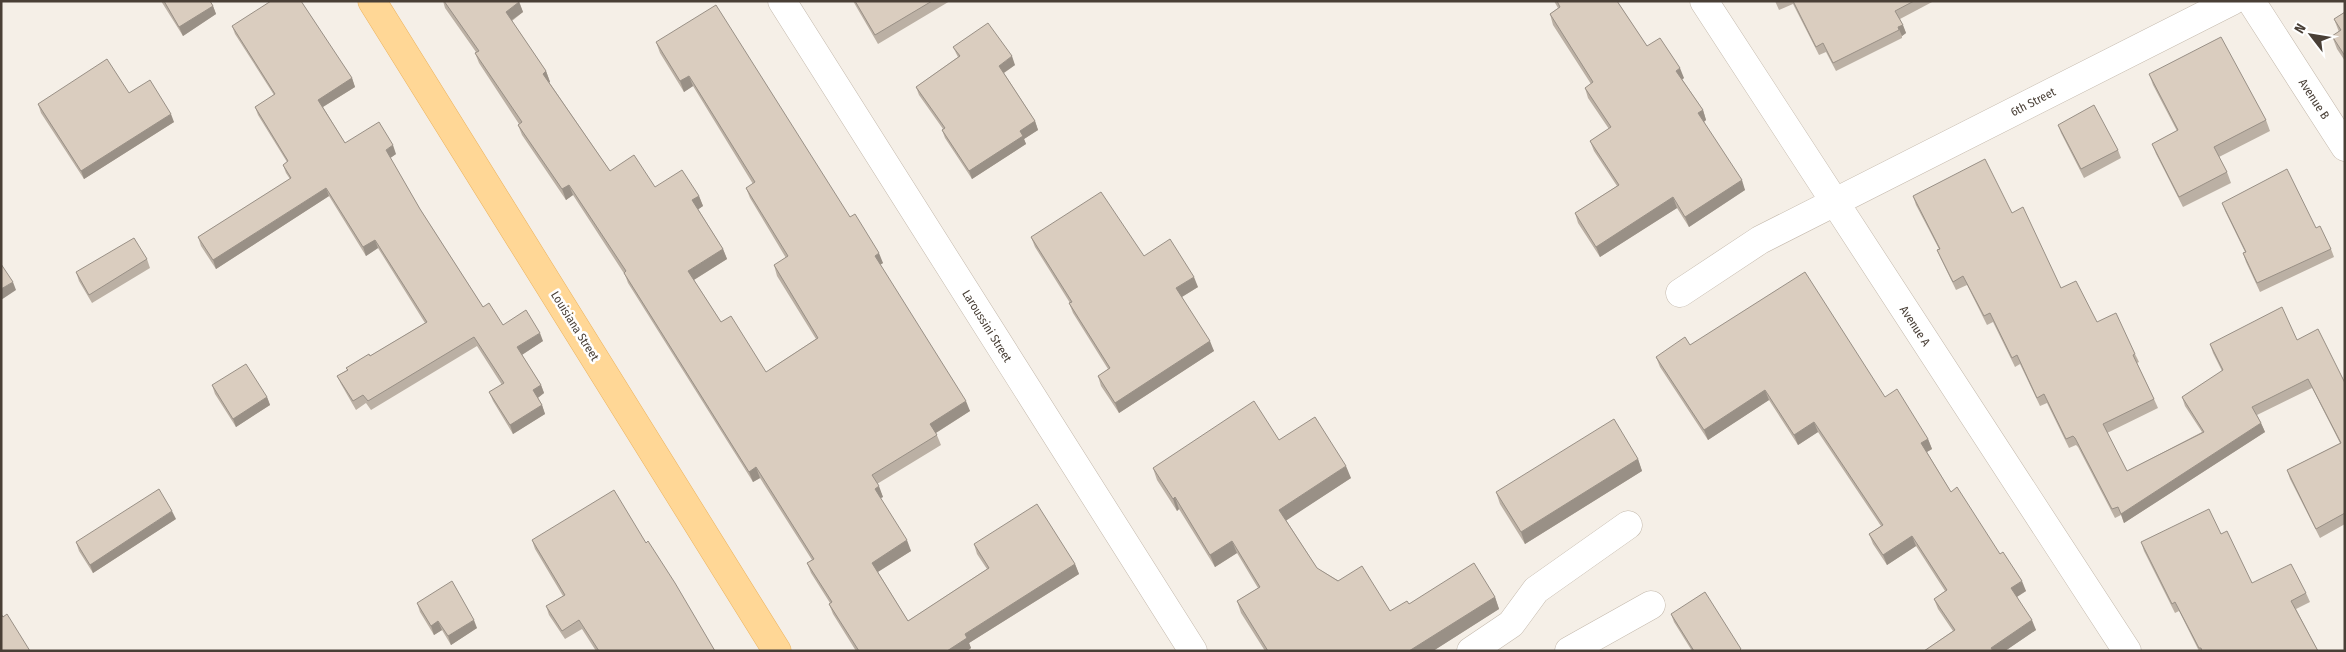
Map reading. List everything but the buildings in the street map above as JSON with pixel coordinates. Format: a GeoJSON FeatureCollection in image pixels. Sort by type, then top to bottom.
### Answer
{"type":"FeatureCollection","features":[{"type":"Feature","properties":{"kind":"main road","name":"Louisiana Street"},"geometry":{"type":"LineString","coordinates":[[372,1],[777,651]]}},
{"type":"Feature","properties":{"kind":"street","name":"Laroussini Street"},"geometry":{"type":"LineString","coordinates":[[782,1],[1192,651]]}},
{"type":"Feature","properties":{"kind":"street","name":"Avenue A"},"geometry":{"type":"LineString","coordinates":[[1704,1],[2127,651]]}},
{"type":"Feature","properties":{"kind":"street","name":"6th Street"},"geometry":{"type":"LineString","coordinates":[[1680,293],[1760,240],[2232,1]]}},
{"type":"Feature","properties":{"kind":"street","name":"Avenue B"},"geometry":{"type":"LineString","coordinates":[[2251,1],[2345,147]]}},
{"type":"Feature","properties":{"kind":"street"},"geometry":{"type":"LineString","coordinates":[[1470,651],[1512,624],[1536,590],[1628,525]]}},
{"type":"Feature","properties":{"kind":"street"},"geometry":{"type":"LineString","coordinates":[[1569,651],[1651,605]]}}]}
